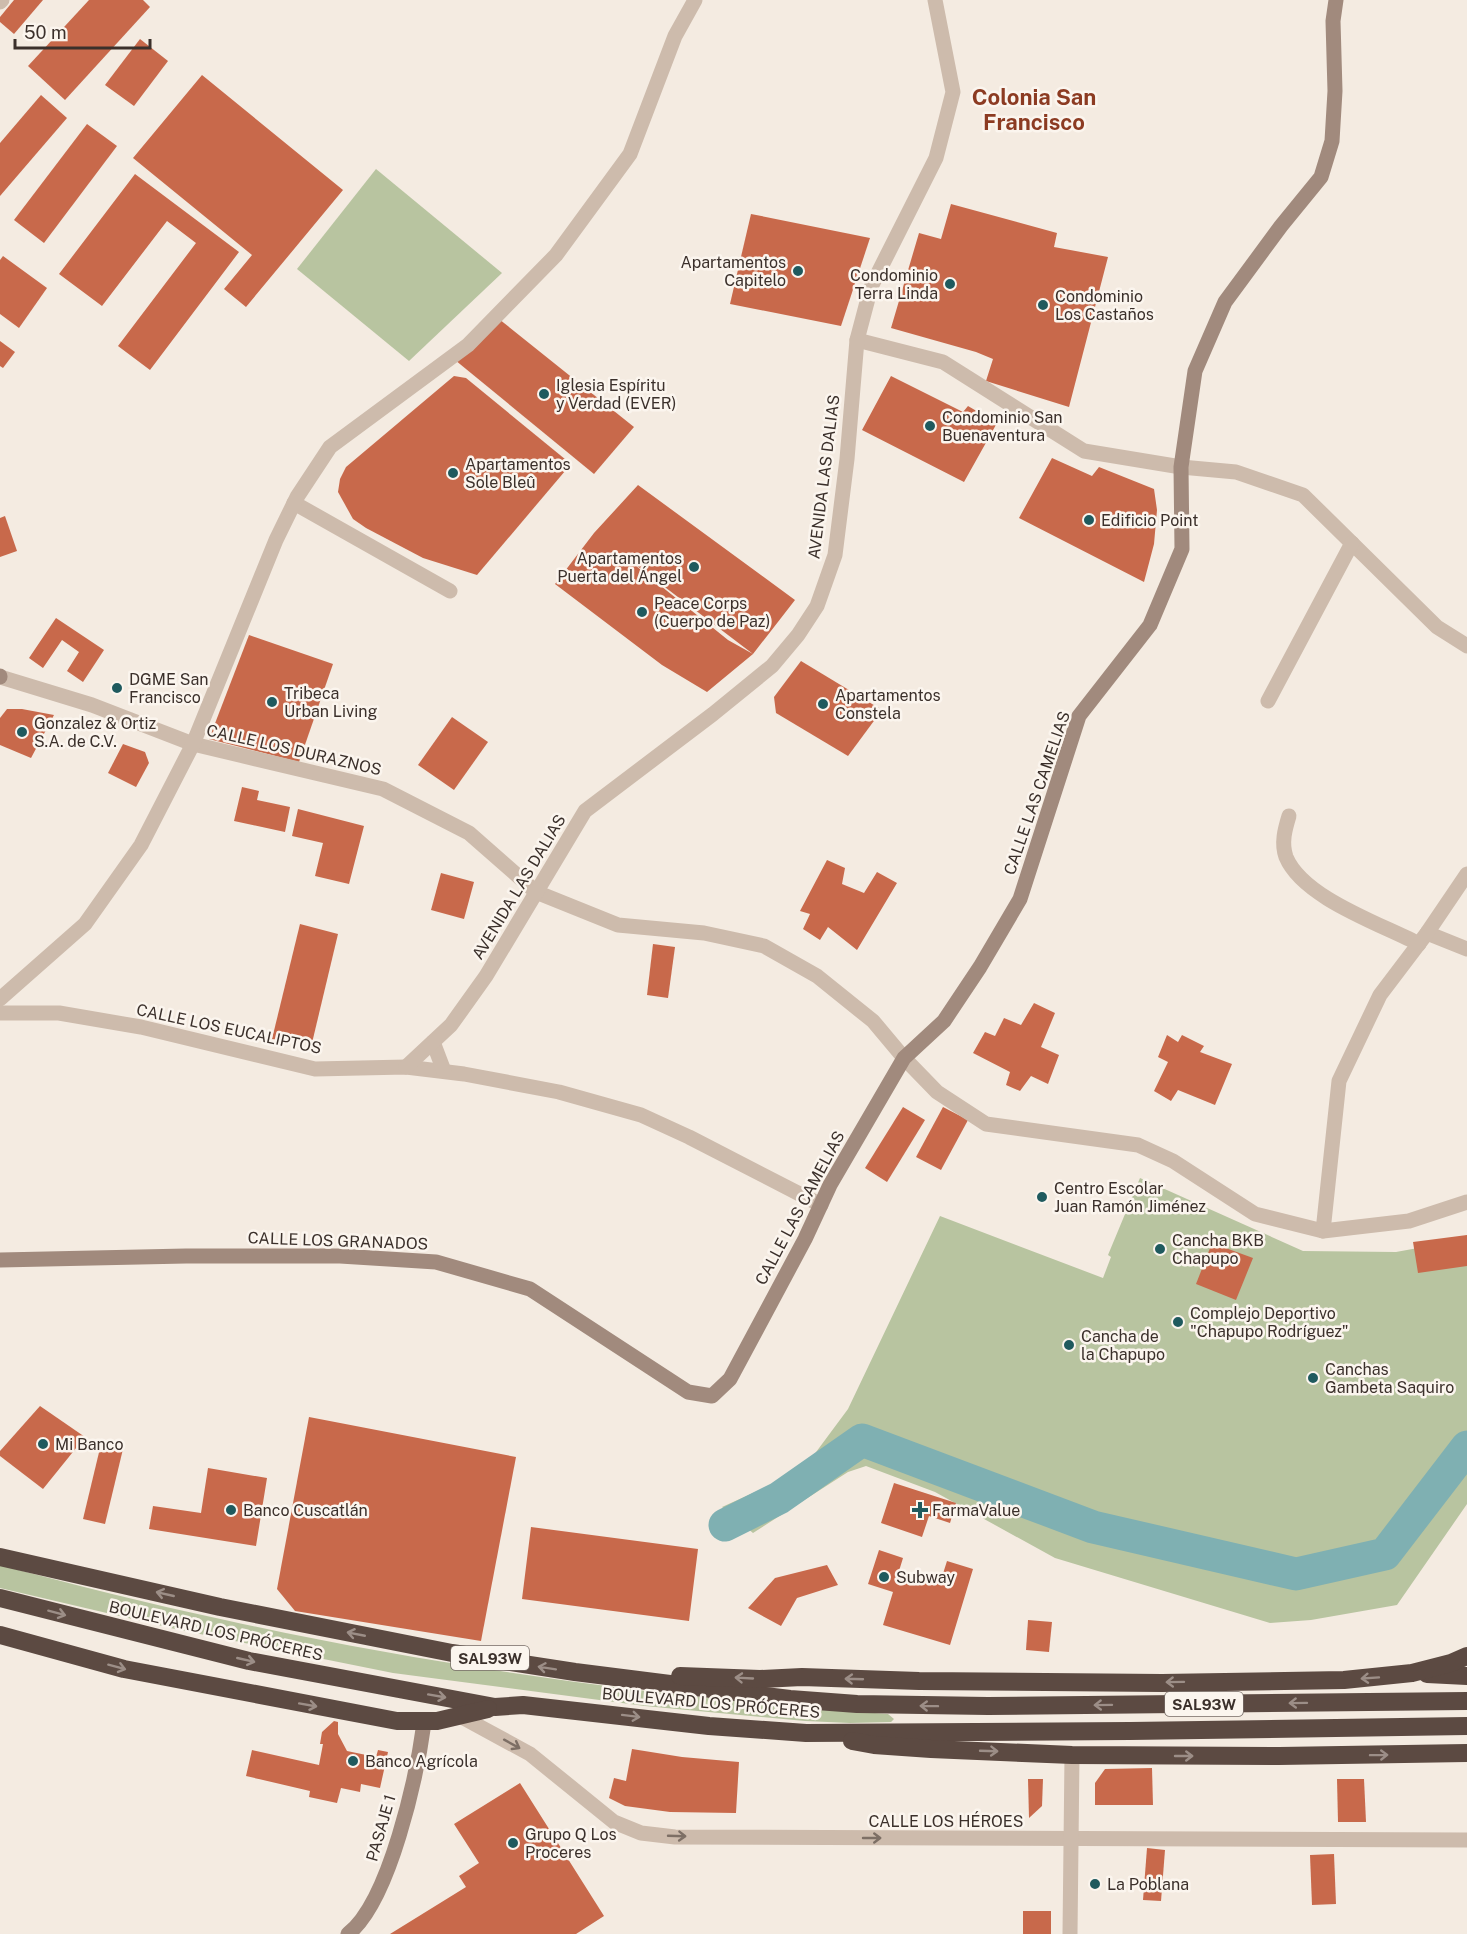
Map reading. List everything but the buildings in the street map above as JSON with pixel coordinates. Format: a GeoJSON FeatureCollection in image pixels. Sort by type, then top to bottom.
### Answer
{"type":"FeatureCollection","features":[{"type":"Feature","properties":{"kind":"highway","name":"BOULEVARD LOS PRÓCERES"},"geometry":{"type":"LineString","coordinates":[[0,1557],[220,1607],[452,1653],[575,1672],[801,1700],[857,1704],[988,1706],[1467,1701]]}},
{"type":"Feature","properties":{"kind":"highway","name":"BOULEVARD LOS PRÓCERES"},"geometry":{"type":"LineString","coordinates":[[0,1598],[249,1661],[495,1707],[523,1705],[710,1726],[806,1733],[1467,1726]]}},
{"type":"Feature","properties":{"kind":"highway"},"geometry":{"type":"LineString","coordinates":[[0,1635],[124,1669],[397,1721],[424,1723],[495,1707]]}},
{"type":"Feature","properties":{"kind":"highway"},"geometry":{"type":"LineString","coordinates":[[575,1672],[760,1679],[802,1677],[919,1681],[1344,1680],[1412,1673],[1451,1663],[1467,1656]]}},
{"type":"Feature","properties":{"kind":"highway"},"geometry":{"type":"LineString","coordinates":[[1412,1673],[1467,1676]]}},
{"type":"Feature","properties":{"kind":"highway"},"geometry":{"type":"LineString","coordinates":[[987,1680],[988,1706]]}},
{"type":"Feature","properties":{"kind":"highway"},"geometry":{"type":"LineString","coordinates":[[806,1733],[874,1745],[1072,1755],[1279,1756],[1467,1753]]}},
{"type":"Feature","properties":{"kind":"street"},"geometry":{"type":"LineString","coordinates":[[0,999],[85,924],[141,845],[193,744],[276,540],[294,503],[330,447],[468,345],[556,255],[630,154],[675,36],[695,0]]}},
{"type":"Feature","properties":{"kind":"street","name":"AVENIDA LAS DALIAS"},"geometry":{"type":"LineString","coordinates":[[406,1067],[451,1025],[486,976],[585,811],[772,666],[798,635],[817,606],[835,555],[847,459],[857,340],[871,287],[936,159],[953,92],[935,0]]}},
{"type":"Feature","properties":{"kind":"street","name":"CALLE LAS CAMELIAS"},"geometry":{"type":"LineString","coordinates":[[712,1396],[730,1379],[830,1185],[904,1058],[944,1021],[980,967],[1020,899],[1079,716],[1150,625],[1182,549],[1181,467],[1195,371],[1225,302],[1281,225],[1321,177],[1332,141],[1335,91],[1333,21],[1336,0]]}},
{"type":"Feature","properties":{"kind":"street"},"geometry":{"type":"LineString","coordinates":[[857,340],[943,362],[1084,451],[1181,467],[1236,472],[1304,495],[1437,627],[1467,646]]}},
{"type":"Feature","properties":{"kind":"street"},"geometry":{"type":"LineString","coordinates":[[294,503],[450,591]]}},
{"type":"Feature","properties":{"kind":"street"},"geometry":{"type":"LineString","coordinates":[[1268,701],[1352,543]]}},
{"type":"Feature","properties":{"kind":"street","name":"CALLE LOS DURAZNOS"},"geometry":{"type":"LineString","coordinates":[[0,676],[92,705],[193,744],[383,789],[470,833],[536,892],[618,925],[704,933],[764,946],[817,976],[873,1021],[937,1092],[986,1124],[1138,1145],[1173,1161],[1255,1214],[1323,1231],[1409,1221],[1467,1202]]}},
{"type":"Feature","properties":{"kind":"street"},"geometry":{"type":"LineString","coordinates":[[1289,816],[1283,835],[1286,856],[1297,874],[1336,905],[1423,939],[1467,949]]}},
{"type":"Feature","properties":{"kind":"street"},"geometry":{"type":"LineString","coordinates":[[1323,1231],[1338,1081],[1380,995],[1423,939],[1467,874]]}},
{"type":"Feature","properties":{"kind":"street","name":"CALLE LOS EUCALIPTOS"},"geometry":{"type":"LineString","coordinates":[[0,1013],[59,1013],[141,1027],[315,1069],[406,1067],[444,1071],[559,1092],[641,1115],[821,1205]]}},
{"type":"Feature","properties":{"kind":"street"},"geometry":{"type":"LineString","coordinates":[[433,1042],[444,1071]]}},
{"type":"Feature","properties":{"kind":"street","name":"CALLE LOS GRANADOS"},"geometry":{"type":"LineString","coordinates":[[0,1260],[186,1256],[340,1256],[436,1262],[530,1289],[688,1392],[712,1396]]}},
{"type":"Feature","properties":{"kind":"street","name":"CALLE LOS HÉROES"},"geometry":{"type":"LineString","coordinates":[[460,1716],[530,1754],[614,1822],[641,1833],[675,1837],[1467,1839]]}},
{"type":"Feature","properties":{"kind":"street","name":"PASAJE 1"},"geometry":{"type":"LineString","coordinates":[[348,1934],[372,1902],[387,1871],[407,1806],[424,1723]]}},
{"type":"Feature","properties":{"kind":"street"},"geometry":{"type":"LineString","coordinates":[[1070,1934],[1072,1755]]}},
{"type":"Feature","properties":{"kind":"green space"},"geometry":{"type":"Polygon","coordinates":[[[376,169],[502,273],[409,361],[297,269],[376,169]]]}},
{"type":"Feature","properties":{"kind":"green space","name":"Complejo Deportivo \"Chapupo Rodríguez\""},"geometry":{"type":"Polygon","coordinates":[[[1140,1178],[1303,1251],[1396,1252],[1467,1239],[1467,1504],[1397,1605],[1311,1620],[1270,1623],[1055,1558],[935,1492],[866,1466],[848,1472],[753,1533],[722,1507],[802,1471],[848,1409],[940,1216],[1103,1278],[1111,1257],[1108,1255],[1140,1178]]]}},
{"type":"Feature","properties":{"kind":"green space"},"geometry":{"type":"Polygon","coordinates":[[[0,1565],[197,1614],[389,1653],[638,1690],[888,1714],[894,1719],[891,1722],[850,1723],[805,1721],[645,1706],[393,1673],[175,1629],[0,1588],[0,1565]]]}},
{"type":"Feature","properties":{"kind":"waterway"},"geometry":{"type":"LineString","coordinates":[[725,1525],[779,1498],[862,1440],[1093,1527],[1296,1574],[1385,1554],[1467,1447]]}},
{"type":"Feature","properties":{"kind":"place","name":"Apartamentos Capitelo"},"geometry":{"type":"Point","coordinates":[798,271]}},
{"type":"Feature","properties":{"kind":"place","name":"Condominio Terra Linda"},"geometry":{"type":"Point","coordinates":[950,284]}},
{"type":"Feature","properties":{"kind":"place","name":"Condominio Los Castaños"},"geometry":{"type":"Point","coordinates":[1043,305]}},
{"type":"Feature","properties":{"kind":"place","name":"Iglesia Espíritu y Verdad (EVER)"},"geometry":{"type":"Point","coordinates":[544,394]}},
{"type":"Feature","properties":{"kind":"place","name":"Condominio San Buenaventura"},"geometry":{"type":"Point","coordinates":[930,426]}},
{"type":"Feature","properties":{"kind":"place","name":"Apartamentos Sole Bleû"},"geometry":{"type":"Point","coordinates":[453,473]}},
{"type":"Feature","properties":{"kind":"place","name":"Edificio Point"},"geometry":{"type":"Point","coordinates":[1089,520]}},
{"type":"Feature","properties":{"kind":"place","name":"Apartamentos Puerta del Ángel"},"geometry":{"type":"Point","coordinates":[694,567]}},
{"type":"Feature","properties":{"kind":"place","name":"Peace Corps (Cuerpo de Paz)"},"geometry":{"type":"Point","coordinates":[642,612]}},
{"type":"Feature","properties":{"kind":"place","name":"DGME San Francisco"},"geometry":{"type":"Point","coordinates":[117,688]}},
{"type":"Feature","properties":{"kind":"place","name":"Tribeca Urban Living"},"geometry":{"type":"Point","coordinates":[272,702]}},
{"type":"Feature","properties":{"kind":"place","name":"Apartamentos Constela"},"geometry":{"type":"Point","coordinates":[823,704]}},
{"type":"Feature","properties":{"kind":"place","name":"Gonzalez & Ortiz S.A. de C.V."},"geometry":{"type":"Point","coordinates":[22,732]}},
{"type":"Feature","properties":{"kind":"place","name":"Centro Escolar Juan Ramón Jiménez"},"geometry":{"type":"Point","coordinates":[1042,1197]}},
{"type":"Feature","properties":{"kind":"place","name":"Cancha BKB Chapupo"},"geometry":{"type":"Point","coordinates":[1160,1249]}},
{"type":"Feature","properties":{"kind":"place","name":"Complejo Deportivo \"Chapupo Rodríguez\""},"geometry":{"type":"Point","coordinates":[1178,1322]}},
{"type":"Feature","properties":{"kind":"place","name":"Cancha de la Chapupo"},"geometry":{"type":"Point","coordinates":[1069,1345]}},
{"type":"Feature","properties":{"kind":"place","name":"Canchas Gambeta Saquiro"},"geometry":{"type":"Point","coordinates":[1313,1378]}},
{"type":"Feature","properties":{"kind":"place","name":"Mi Banco"},"geometry":{"type":"Point","coordinates":[43,1444]}},
{"type":"Feature","properties":{"kind":"place","name":"Banco Cuscatlán"},"geometry":{"type":"Point","coordinates":[231,1510]}},
{"type":"Feature","properties":{"kind":"place","name":"FarmaValue"},"geometry":{"type":"Point","coordinates":[920,1510]}},
{"type":"Feature","properties":{"kind":"place","name":"Subway"},"geometry":{"type":"Point","coordinates":[884,1577]}},
{"type":"Feature","properties":{"kind":"place","name":"Banco Agrícola"},"geometry":{"type":"Point","coordinates":[353,1761]}},
{"type":"Feature","properties":{"kind":"place","name":"Grupo Q Los Proceres"},"geometry":{"type":"Point","coordinates":[513,1843]}},
{"type":"Feature","properties":{"kind":"place","name":"La Poblana"},"geometry":{"type":"Point","coordinates":[1095,1884]}},
{"type":"Feature","properties":{"kind":"district","name":"Colonia San Francisco"},"geometry":{"type":"Point","coordinates":[1034,110]}}]}
